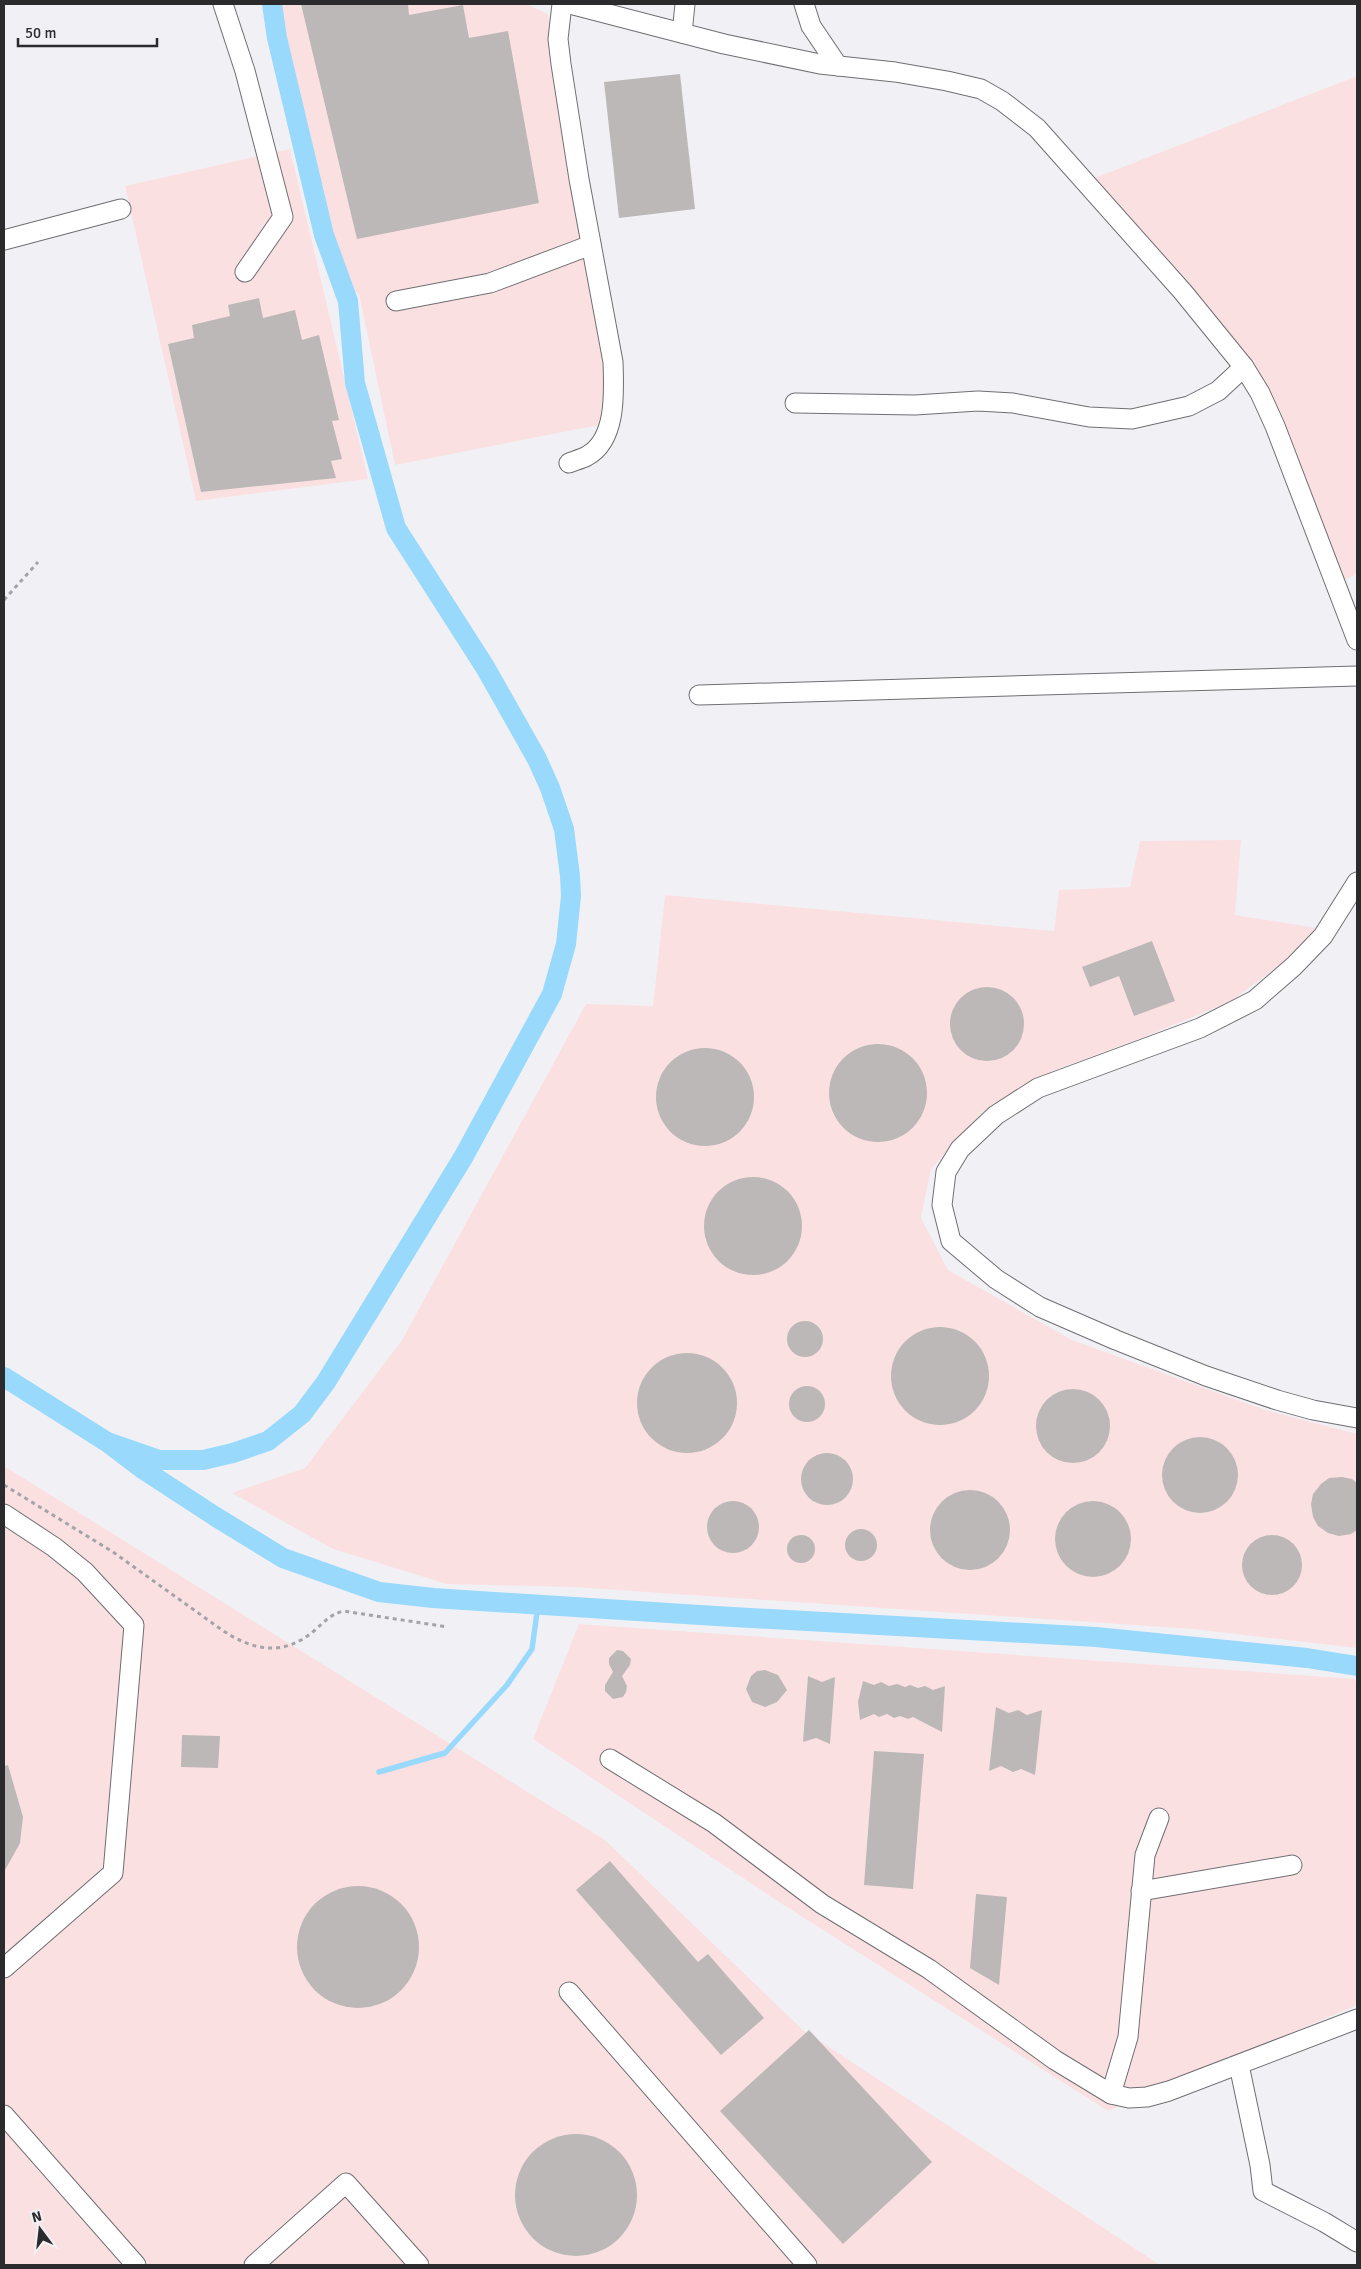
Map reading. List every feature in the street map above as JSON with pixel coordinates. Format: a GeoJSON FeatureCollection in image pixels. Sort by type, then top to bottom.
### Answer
{"type":"FeatureCollection","features":[{"type":"Feature","properties":{"kind":"street"},"geometry":{"type":"LineString","coordinates":[[223,4],[245,71],[283,217],[245,272]]}},
{"type":"Feature","properties":{"kind":"street"},"geometry":{"type":"LineString","coordinates":[[562,4],[558,39],[560,56],[591,246],[613,362],[614,392],[612,416],[602,441],[588,456],[568,463]]}},
{"type":"Feature","properties":{"kind":"street"},"geometry":{"type":"LineString","coordinates":[[570,4],[682,33],[820,64],[895,72],[981,89],[1002,101],[1037,128],[1183,292],[1244,367],[1260,393],[1275,426],[1357,640]]}},
{"type":"Feature","properties":{"kind":"street"},"geometry":{"type":"LineString","coordinates":[[682,33],[685,4]]}},
{"type":"Feature","properties":{"kind":"street"},"geometry":{"type":"LineString","coordinates":[[804,4],[811,26],[838,66]]}},
{"type":"Feature","properties":{"kind":"street"},"geometry":{"type":"LineString","coordinates":[[4,240],[121,208]]}},
{"type":"Feature","properties":{"kind":"street"},"geometry":{"type":"LineString","coordinates":[[396,301],[490,283],[591,246]]}},
{"type":"Feature","properties":{"kind":"street"},"geometry":{"type":"LineString","coordinates":[[795,403],[915,405],[978,401],[1013,402],[1089,417],[1132,419],[1189,406],[1218,391],[1244,367]]}},
{"type":"Feature","properties":{"kind":"street"},"geometry":{"type":"LineString","coordinates":[[699,695],[1357,676]]}},
{"type":"Feature","properties":{"kind":"street"},"geometry":{"type":"LineString","coordinates":[[1357,882],[1322,936],[1294,966],[1255,1000],[1200,1028],[1038,1088],[996,1114],[960,1149],[946,1172],[942,1205],[951,1240],[996,1280],[1040,1307],[1206,1376],[1286,1403],[1357,1418]]}},
{"type":"Feature","properties":{"kind":"street"},"geometry":{"type":"LineString","coordinates":[[4,1514],[54,1547],[85,1572],[134,1625],[113,1873],[4,1968]]}},
{"type":"Feature","properties":{"kind":"street"},"geometry":{"type":"LineString","coordinates":[[610,1759],[714,1823],[822,1904],[928,1970],[1055,2060],[1111,2094],[1129,2098],[1148,2097],[1169,2091],[1357,2019]]}},
{"type":"Feature","properties":{"kind":"street"},"geometry":{"type":"LineString","coordinates":[[1111,2094],[1128,2037],[1145,1855],[1160,1818]]}},
{"type":"Feature","properties":{"kind":"street"},"geometry":{"type":"LineString","coordinates":[[1141,1891],[1292,1865]]}},
{"type":"Feature","properties":{"kind":"street"},"geometry":{"type":"LineString","coordinates":[[569,1992],[808,2265]]}},
{"type":"Feature","properties":{"kind":"street"},"geometry":{"type":"LineString","coordinates":[[1239,2064],[1260,2165],[1263,2191],[1324,2222],[1357,2242]]}},
{"type":"Feature","properties":{"kind":"street"},"geometry":{"type":"LineString","coordinates":[[4,2116],[136,2265]]}},
{"type":"Feature","properties":{"kind":"street"},"geometry":{"type":"LineString","coordinates":[[254,2265],[346,2183],[419,2265]]}},
{"type":"Feature","properties":{"kind":"path"},"geometry":{"type":"LineString","coordinates":[[4,600],[38,562]]}},
{"type":"Feature","properties":{"kind":"path"},"geometry":{"type":"LineString","coordinates":[[4,1485],[113,1552],[239,1642],[251,1646],[268,1649],[295,1643],[315,1630],[332,1614],[343,1611],[448,1627]]}},
{"type":"Feature","properties":{"kind":"shaded area"},"geometry":{"type":"Polygon","coordinates":[[[274,4],[526,4],[548,14],[611,388],[604,424],[395,465],[359,294],[345,286],[328,236],[274,4]]]}},
{"type":"Feature","properties":{"kind":"shaded area"},"geometry":{"type":"Polygon","coordinates":[[[1357,76],[1357,574],[1344,580],[1277,412],[1092,179],[1357,76]]]}},
{"type":"Feature","properties":{"kind":"shaded area"},"geometry":{"type":"Polygon","coordinates":[[[290,149],[368,479],[196,501],[125,186],[290,149]]]}},
{"type":"Feature","properties":{"kind":"shaded area"},"geometry":{"type":"Polygon","coordinates":[[[1241,840],[1235,915],[1317,928],[1280,965],[1231,1001],[1142,1038],[1055,1070],[982,1112],[931,1169],[921,1218],[948,1270],[1072,1340],[1265,1410],[1357,1434],[1357,1648],[1193,1629],[573,1587],[447,1584],[333,1549],[232,1493],[305,1468],[402,1340],[586,1004],[653,1006],[665,895],[1054,931],[1059,890],[1130,887],[1140,841],[1241,840]]]}},
{"type":"Feature","properties":{"kind":"shaded area"},"geometry":{"type":"Polygon","coordinates":[[[4,1466],[605,1840],[803,2030],[1160,2265],[4,2265],[4,1466]]]}},
{"type":"Feature","properties":{"kind":"shaded area"},"geometry":{"type":"Polygon","coordinates":[[[579,1624],[1355,1679],[1357,1687],[1357,2005],[1108,2111],[779,1902],[533,1739],[579,1624]]]}},
{"type":"Feature","properties":{"kind":"building"},"geometry":{"type":"Polygon","coordinates":[[[301,4],[408,4],[409,15],[463,5],[469,38],[508,31],[539,203],[357,239],[301,4]]]}},
{"type":"Feature","properties":{"kind":"building"},"geometry":{"type":"Polygon","coordinates":[[[680,74],[695,209],[619,218],[604,82],[680,74]]]}},
{"type":"Feature","properties":{"kind":"building"},"geometry":{"type":"Polygon","coordinates":[[[259,298],[263,318],[295,310],[302,340],[319,335],[339,420],[332,421],[342,459],[331,461],[336,478],[201,492],[168,344],[194,338],[192,325],[230,316],[228,305],[259,298]]]}},
{"type":"Feature","properties":{"kind":"building"},"geometry":{"type":"Polygon","coordinates":[[[1152,941],[1175,1001],[1134,1016],[1119,976],[1090,987],[1082,967],[1152,941]]]}},
{"type":"Feature","properties":{"kind":"building"},"geometry":{"type":"Polygon","coordinates":[[[987,987],[1008,993],[1018,1003],[1024,1024],[1018,1045],[1008,1055],[987,1061],[966,1055],[956,1045],[950,1024],[956,1003],[966,993],[987,987]]]}},
{"type":"Feature","properties":{"kind":"building"},"geometry":{"type":"Polygon","coordinates":[[[878,1044],[897,1048],[913,1058],[923,1074],[927,1093],[923,1112],[913,1128],[897,1138],[878,1142],[859,1138],[843,1128],[833,1112],[829,1093],[833,1074],[843,1058],[859,1048],[878,1044]]]}},
{"type":"Feature","properties":{"kind":"building"},"geometry":{"type":"Polygon","coordinates":[[[705,1048],[724,1052],[740,1062],[750,1078],[754,1097],[750,1116],[740,1132],[724,1142],[705,1146],[686,1142],[670,1132],[660,1116],[656,1097],[660,1078],[670,1062],[686,1052],[705,1048]]]}},
{"type":"Feature","properties":{"kind":"building"},"geometry":{"type":"Polygon","coordinates":[[[753,1177],[772,1181],[788,1191],[798,1207],[802,1226],[798,1245],[788,1261],[772,1271],[753,1275],[734,1271],[718,1261],[708,1245],[704,1226],[708,1207],[718,1191],[734,1181],[753,1177]]]}},
{"type":"Feature","properties":{"kind":"building"},"geometry":{"type":"Polygon","coordinates":[[[805,1321],[812,1322],[818,1326],[822,1332],[822,1346],[818,1352],[812,1356],[805,1357],[798,1356],[792,1352],[788,1346],[787,1339],[788,1332],[792,1326],[798,1322],[805,1321]]]}},
{"type":"Feature","properties":{"kind":"building"},"geometry":{"type":"Polygon","coordinates":[[[940,1327],[959,1331],[975,1341],[985,1357],[989,1376],[985,1395],[975,1411],[959,1421],[940,1425],[921,1421],[905,1411],[895,1395],[891,1376],[895,1357],[905,1341],[921,1331],[940,1327]]]}},
{"type":"Feature","properties":{"kind":"building"},"geometry":{"type":"Polygon","coordinates":[[[687,1353],[697,1354],[715,1361],[729,1375],[736,1393],[736,1413],[729,1431],[715,1445],[697,1452],[687,1453],[677,1452],[659,1445],[645,1431],[638,1413],[637,1403],[638,1393],[645,1375],[659,1361],[677,1354],[687,1353]]]}},
{"type":"Feature","properties":{"kind":"building"},"geometry":{"type":"Polygon","coordinates":[[[807,1386],[819,1392],[825,1404],[819,1416],[807,1422],[795,1416],[789,1404],[795,1392],[807,1386]]]}},
{"type":"Feature","properties":{"kind":"building"},"geometry":{"type":"Polygon","coordinates":[[[1073,1389],[1094,1395],[1104,1405],[1110,1426],[1104,1447],[1094,1457],[1073,1463],[1052,1457],[1042,1447],[1036,1426],[1042,1405],[1052,1395],[1073,1389]]]}},
{"type":"Feature","properties":{"kind":"building"},"geometry":{"type":"Polygon","coordinates":[[[1208,1437],[1221,1443],[1232,1454],[1238,1467],[1236,1490],[1221,1507],[1208,1513],[1192,1513],[1179,1507],[1164,1490],[1162,1467],[1168,1454],[1185,1439],[1208,1437]]]}},
{"type":"Feature","properties":{"kind":"building"},"geometry":{"type":"Polygon","coordinates":[[[822,1453],[832,1453],[841,1457],[849,1465],[853,1479],[849,1493],[841,1501],[832,1505],[822,1505],[813,1501],[805,1493],[801,1484],[801,1474],[805,1465],[813,1457],[822,1453]]]}},
{"type":"Feature","properties":{"kind":"building"},"geometry":{"type":"Polygon","coordinates":[[[1342,1477],[1352,1479],[1357,1483],[1357,1530],[1351,1534],[1339,1536],[1328,1533],[1318,1526],[1313,1517],[1311,1504],[1313,1494],[1321,1484],[1329,1478],[1342,1477]]]}},
{"type":"Feature","properties":{"kind":"building"},"geometry":{"type":"Polygon","coordinates":[[[970,1490],[985,1493],[998,1502],[1007,1515],[1010,1530],[1007,1545],[998,1558],[985,1567],[970,1570],[955,1567],[942,1558],[933,1545],[930,1530],[933,1515],[942,1502],[955,1493],[970,1490]]]}},
{"type":"Feature","properties":{"kind":"building"},"geometry":{"type":"Polygon","coordinates":[[[728,1501],[738,1501],[747,1505],[755,1513],[759,1527],[755,1541],[747,1549],[738,1553],[728,1553],[719,1549],[711,1541],[707,1532],[707,1522],[711,1513],[719,1505],[728,1501]]]}},
{"type":"Feature","properties":{"kind":"building"},"geometry":{"type":"Polygon","coordinates":[[[1093,1501],[1107,1504],[1120,1512],[1128,1525],[1131,1539],[1128,1553],[1120,1566],[1107,1574],[1093,1577],[1079,1574],[1066,1566],[1058,1553],[1055,1539],[1058,1525],[1066,1512],[1079,1504],[1093,1501]]]}},
{"type":"Feature","properties":{"kind":"building"},"geometry":{"type":"Polygon","coordinates":[[[861,1529],[873,1533],[877,1545],[873,1557],[861,1561],[849,1557],[845,1545],[849,1533],[861,1529]]]}},
{"type":"Feature","properties":{"kind":"building"},"geometry":{"type":"Polygon","coordinates":[[[801,1535],[811,1539],[815,1549],[811,1559],[801,1563],[791,1559],[787,1549],[791,1539],[801,1535]]]}},
{"type":"Feature","properties":{"kind":"building"},"geometry":{"type":"Polygon","coordinates":[[[1272,1535],[1288,1540],[1293,1544],[1297,1549],[1302,1565],[1297,1581],[1293,1586],[1288,1590],[1272,1595],[1256,1590],[1251,1586],[1247,1581],[1242,1565],[1247,1549],[1251,1544],[1256,1540],[1272,1535]]]}},
{"type":"Feature","properties":{"kind":"building"},"geometry":{"type":"Polygon","coordinates":[[[617,1650],[623,1651],[631,1659],[630,1665],[622,1676],[627,1686],[626,1692],[623,1697],[613,1699],[605,1691],[605,1685],[613,1672],[609,1664],[609,1658],[617,1650]]]}},
{"type":"Feature","properties":{"kind":"building"},"geometry":{"type":"Polygon","coordinates":[[[765,1670],[778,1675],[787,1690],[777,1702],[765,1707],[752,1702],[746,1689],[751,1676],[757,1671],[765,1670]]]}},
{"type":"Feature","properties":{"kind":"building"},"geometry":{"type":"Polygon","coordinates":[[[808,1676],[822,1682],[835,1677],[830,1744],[816,1738],[803,1742],[808,1676]]]}},
{"type":"Feature","properties":{"kind":"building"},"geometry":{"type":"Polygon","coordinates":[[[863,1681],[874,1685],[881,1682],[889,1686],[897,1684],[918,1688],[925,1686],[933,1690],[945,1686],[942,1732],[913,1717],[908,1719],[900,1716],[894,1718],[887,1714],[879,1717],[874,1714],[860,1720],[858,1702],[863,1681]]]}},
{"type":"Feature","properties":{"kind":"building"},"geometry":{"type":"Polygon","coordinates":[[[996,1707],[1009,1713],[1018,1710],[1027,1715],[1042,1710],[1035,1775],[1021,1769],[1013,1772],[1001,1766],[989,1771],[996,1707]]]}},
{"type":"Feature","properties":{"kind":"building"},"geometry":{"type":"Polygon","coordinates":[[[182,1735],[220,1736],[218,1768],[181,1767],[182,1735]]]}},
{"type":"Feature","properties":{"kind":"building"},"geometry":{"type":"Polygon","coordinates":[[[874,1751],[924,1754],[913,1889],[864,1885],[874,1751]]]}},
{"type":"Feature","properties":{"kind":"building"},"geometry":{"type":"Polygon","coordinates":[[[8,1765],[23,1817],[20,1843],[4,1872],[4,1766],[8,1765]]]}},
{"type":"Feature","properties":{"kind":"building"},"geometry":{"type":"Polygon","coordinates":[[[610,1861],[698,1962],[708,1954],[764,2018],[721,2055],[576,1890],[610,1861]]]}},
{"type":"Feature","properties":{"kind":"building"},"geometry":{"type":"Polygon","coordinates":[[[358,1886],[370,1887],[381,1891],[392,1896],[401,1904],[409,1913],[414,1924],[418,1935],[418,1959],[414,1970],[409,1981],[401,1990],[392,1998],[381,2003],[370,2007],[358,2008],[346,2007],[335,2003],[324,1998],[315,1990],[307,1981],[302,1970],[298,1959],[297,1947],[298,1935],[302,1924],[307,1913],[315,1904],[324,1896],[335,1891],[346,1887],[358,1886]]]}},
{"type":"Feature","properties":{"kind":"building"},"geometry":{"type":"Polygon","coordinates":[[[976,1894],[1007,1897],[999,1985],[970,1968],[976,1894]]]}},
{"type":"Feature","properties":{"kind":"building"},"geometry":{"type":"Polygon","coordinates":[[[809,2030],[932,2162],[843,2244],[720,2111],[809,2030]]]}},
{"type":"Feature","properties":{"kind":"building"},"geometry":{"type":"Polygon","coordinates":[[[576,2134],[588,2135],[599,2139],[610,2144],[619,2152],[627,2161],[632,2172],[636,2183],[636,2207],[632,2218],[627,2229],[619,2238],[610,2246],[599,2251],[588,2255],[576,2256],[564,2255],[553,2251],[542,2246],[533,2238],[525,2229],[520,2218],[516,2207],[515,2195],[516,2183],[520,2172],[525,2161],[533,2152],[542,2144],[553,2139],[564,2135],[576,2134]]]}},
{"type":"Feature","properties":{"kind":"waterway"},"geometry":{"type":"LineString","coordinates":[[107,1442],[159,1460],[203,1460],[233,1453],[268,1441],[302,1414],[326,1382],[464,1156],[552,994],[566,944],[571,896],[570,876],[564,829],[550,788],[537,759],[485,667],[396,528],[355,383],[348,301],[324,235],[277,38],[272,4]]}},
{"type":"Feature","properties":{"kind":"waterway"},"geometry":{"type":"LineString","coordinates":[[4,1377],[107,1442],[144,1470],[216,1517],[283,1558],[379,1592],[433,1598],[716,1616],[1096,1637],[1307,1658],[1357,1666]]}},
{"type":"Feature","properties":{"kind":"waterway"},"geometry":{"type":"LineString","coordinates":[[379,1772],[445,1753],[507,1685],[532,1649],[538,1605]]}}]}
